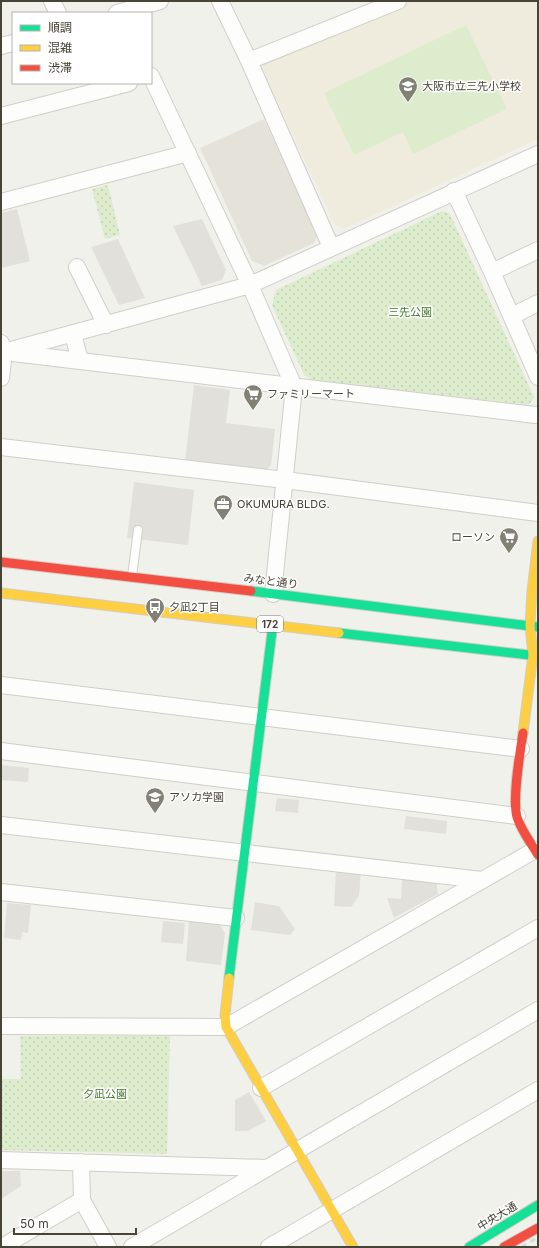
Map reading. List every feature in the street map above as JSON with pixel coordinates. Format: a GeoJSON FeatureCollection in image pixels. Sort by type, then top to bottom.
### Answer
{"type":"FeatureCollection","features":[{"type":"Feature","properties":{"kind":"main road"},"geometry":{"type":"LineString","coordinates":[[536,852],[524,832],[517,816],[516,793],[521,749],[536,655],[532,591],[538,541]]}},
{"type":"Feature","properties":{"kind":"main road","name":"みなと通り"},"geometry":{"type":"LineString","coordinates":[[1,562],[534,626]]}},
{"type":"Feature","properties":{"kind":"main road","name":"172"},"geometry":{"type":"LineString","coordinates":[[1,593],[536,655]]}},
{"type":"Feature","properties":{"kind":"main road"},"geometry":{"type":"LineString","coordinates":[[273,624],[236,918],[225,1015],[226,1027],[354,1247]]}},
{"type":"Feature","properties":{"kind":"main road","name":"中央大通"},"geometry":{"type":"LineString","coordinates":[[469,1247],[538,1205]]}},
{"type":"Feature","properties":{"kind":"main road"},"geometry":{"type":"LineString","coordinates":[[504,1247],[538,1228]]}},
{"type":"Feature","properties":{"kind":"street"},"geometry":{"type":"LineString","coordinates":[[52,1],[58,12]]}},
{"type":"Feature","properties":{"kind":"street"},"geometry":{"type":"LineString","coordinates":[[220,1],[249,62],[331,247]]}},
{"type":"Feature","properties":{"kind":"street"},"geometry":{"type":"LineString","coordinates":[[249,62],[398,1]]}},
{"type":"Feature","properties":{"kind":"street"},"geometry":{"type":"LineString","coordinates":[[122,12],[155,2]]}},
{"type":"Feature","properties":{"kind":"street"},"geometry":{"type":"LineString","coordinates":[[1,46],[12,43]]}},
{"type":"Feature","properties":{"kind":"street"},"geometry":{"type":"LineString","coordinates":[[152,79],[250,285],[294,387],[273,594]]}},
{"type":"Feature","properties":{"kind":"street"},"geometry":{"type":"LineString","coordinates":[[1,116],[126,84]]}},
{"type":"Feature","properties":{"kind":"street"},"geometry":{"type":"LineString","coordinates":[[1,202],[188,153]]}},
{"type":"Feature","properties":{"kind":"street"},"geometry":{"type":"LineString","coordinates":[[2,349],[73,334],[250,285],[538,154]]}},
{"type":"Feature","properties":{"kind":"street"},"geometry":{"type":"LineString","coordinates":[[454,192],[492,272],[538,376]]}},
{"type":"Feature","properties":{"kind":"street"},"geometry":{"type":"LineString","coordinates":[[492,272],[538,250]]}},
{"type":"Feature","properties":{"kind":"street"},"geometry":{"type":"LineString","coordinates":[[77,267],[106,325]]}},
{"type":"Feature","properties":{"kind":"street"},"geometry":{"type":"LineString","coordinates":[[512,316],[538,303]]}},
{"type":"Feature","properties":{"kind":"street"},"geometry":{"type":"LineString","coordinates":[[73,334],[80,362]]}},
{"type":"Feature","properties":{"kind":"street"},"geometry":{"type":"LineString","coordinates":[[2,349],[80,362],[527,415],[538,415]]}},
{"type":"Feature","properties":{"kind":"street"},"geometry":{"type":"LineString","coordinates":[[1,378],[2,349]]}},
{"type":"Feature","properties":{"kind":"street"},"geometry":{"type":"LineString","coordinates":[[1,447],[284,480],[538,513]]}},
{"type":"Feature","properties":{"kind":"street"},"geometry":{"type":"LineString","coordinates":[[1,685],[521,749]]}},
{"type":"Feature","properties":{"kind":"street"},"geometry":{"type":"LineString","coordinates":[[1,751],[517,816]]}},
{"type":"Feature","properties":{"kind":"street"},"geometry":{"type":"LineString","coordinates":[[1,825],[482,880]]}},
{"type":"Feature","properties":{"kind":"street"},"geometry":{"type":"LineString","coordinates":[[1,1026],[226,1027],[482,880],[536,852]]}},
{"type":"Feature","properties":{"kind":"street"},"geometry":{"type":"LineString","coordinates":[[1,892],[236,918]]}},
{"type":"Feature","properties":{"kind":"street"},"geometry":{"type":"LineString","coordinates":[[261,1088],[538,928]]}},
{"type":"Feature","properties":{"kind":"street"},"geometry":{"type":"LineString","coordinates":[[132,1247],[538,1010]]}},
{"type":"Feature","properties":{"kind":"street"},"geometry":{"type":"LineString","coordinates":[[269,1247],[538,1090]]}},
{"type":"Feature","properties":{"kind":"street"},"geometry":{"type":"LineString","coordinates":[[1,1160],[267,1168]]}},
{"type":"Feature","properties":{"kind":"street"},"geometry":{"type":"LineString","coordinates":[[81,1162],[82,1200],[108,1247]]}},
{"type":"Feature","properties":{"kind":"street"},"geometry":{"type":"LineString","coordinates":[[2,1247],[82,1200]]}},
{"type":"Feature","properties":{"kind":"lane"},"geometry":{"type":"LineString","coordinates":[[132,577],[138,530]]}},
{"type":"Feature","properties":{"kind":"shaded area","name":"大阪市立三先小学校"},"geometry":{"type":"Polygon","coordinates":[[[412,1],[538,1],[538,139],[344,229],[335,225],[261,67],[264,61],[412,1]]]}},
{"type":"Feature","properties":{"kind":"shaded area"},"geometry":{"type":"Polygon","coordinates":[[[264,119],[318,234],[314,243],[264,266],[252,261],[200,148],[264,119]]]}},
{"type":"Feature","properties":{"kind":"shaded area"},"geometry":{"type":"Polygon","coordinates":[[[17,209],[30,261],[1,268],[1,213],[17,209]]]}},
{"type":"Feature","properties":{"kind":"shaded area"},"geometry":{"type":"Polygon","coordinates":[[[202,219],[226,270],[222,280],[202,286],[173,226],[202,219]]]}},
{"type":"Feature","properties":{"kind":"shaded area"},"geometry":{"type":"Polygon","coordinates":[[[118,239],[145,298],[119,305],[91,247],[118,239]]]}},
{"type":"Feature","properties":{"kind":"shaded area"},"geometry":{"type":"Polygon","coordinates":[[[194,385],[230,390],[226,423],[275,429],[271,465],[265,471],[185,461],[194,385]]]}},
{"type":"Feature","properties":{"kind":"shaded area"},"geometry":{"type":"Polygon","coordinates":[[[134,482],[194,490],[188,545],[127,538],[134,482]]]}},
{"type":"Feature","properties":{"kind":"shaded area"},"geometry":{"type":"Polygon","coordinates":[[[1,765],[29,768],[28,782],[1,780],[1,765]]]}},
{"type":"Feature","properties":{"kind":"shaded area"},"geometry":{"type":"Polygon","coordinates":[[[277,798],[299,800],[298,813],[275,811],[277,798]]]}},
{"type":"Feature","properties":{"kind":"shaded area"},"geometry":{"type":"Polygon","coordinates":[[[406,816],[447,821],[446,834],[404,829],[406,816]]]}},
{"type":"Feature","properties":{"kind":"shaded area"},"geometry":{"type":"Polygon","coordinates":[[[336,870],[361,871],[359,896],[351,907],[334,906],[336,870]]]}},
{"type":"Feature","properties":{"kind":"shaded area"},"geometry":{"type":"Polygon","coordinates":[[[402,878],[436,880],[438,894],[394,918],[387,898],[401,899],[402,878]]]}},
{"type":"Feature","properties":{"kind":"shaded area"},"geometry":{"type":"Polygon","coordinates":[[[255,902],[279,906],[295,929],[290,935],[251,930],[255,902]]]}},
{"type":"Feature","properties":{"kind":"shaded area"},"geometry":{"type":"Polygon","coordinates":[[[7,903],[31,905],[28,933],[22,932],[21,940],[4,938],[7,903]]]}},
{"type":"Feature","properties":{"kind":"shaded area"},"geometry":{"type":"Polygon","coordinates":[[[163,921],[185,923],[183,944],[161,942],[163,921]]]}},
{"type":"Feature","properties":{"kind":"shaded area"},"geometry":{"type":"Polygon","coordinates":[[[189,921],[219,924],[225,933],[221,965],[186,961],[189,921]]]}},
{"type":"Feature","properties":{"kind":"shaded area"},"geometry":{"type":"Polygon","coordinates":[[[249,1092],[266,1121],[248,1131],[235,1131],[235,1100],[249,1092]]]}},
{"type":"Feature","properties":{"kind":"shaded area"},"geometry":{"type":"Polygon","coordinates":[[[1,1171],[20,1171],[21,1186],[1,1199],[1,1171]]]}},
{"type":"Feature","properties":{"kind":"green space"},"geometry":{"type":"Polygon","coordinates":[[[466,25],[507,109],[413,154],[403,132],[354,155],[324,93],[466,25]]]}},
{"type":"Feature","properties":{"kind":"green space"},"geometry":{"type":"Polygon","coordinates":[[[108,185],[120,235],[105,239],[92,189],[108,185]]]}},
{"type":"Feature","properties":{"kind":"green space","name":"三先公園"},"geometry":{"type":"Polygon","coordinates":[[[442,211],[450,214],[534,397],[529,405],[312,380],[304,375],[272,305],[276,290],[442,211]]]}},
{"type":"Feature","properties":{"kind":"green space","name":"夕凪公園"},"geometry":{"type":"Polygon","coordinates":[[[20,1036],[170,1036],[167,1154],[1,1150],[1,1079],[21,1079],[20,1036]]]}},
{"type":"Feature","properties":{"kind":"railway"},"geometry":{"type":"LineString","coordinates":[[522,1247],[538,1237]]}},
{"type":"Feature","properties":{"kind":"traffic: fast"},"geometry":{"type":"LineString","coordinates":[[251,591],[538,627]]}},
{"type":"Feature","properties":{"kind":"traffic: fast"},"geometry":{"type":"LineString","coordinates":[[229,978],[273,624]]}},
{"type":"Feature","properties":{"kind":"traffic: fast"},"geometry":{"type":"LineString","coordinates":[[339,633],[538,656]]}},
{"type":"Feature","properties":{"kind":"traffic: fast"},"geometry":{"type":"LineString","coordinates":[[469,1247],[538,1205]]}},
{"type":"Feature","properties":{"kind":"traffic: slow"},"geometry":{"type":"LineString","coordinates":[[523,733],[533,655],[530,626],[532,591],[538,541]]}},
{"type":"Feature","properties":{"kind":"traffic: slow"},"geometry":{"type":"LineString","coordinates":[[1,593],[339,633]]}},
{"type":"Feature","properties":{"kind":"traffic: slow"},"geometry":{"type":"LineString","coordinates":[[229,978],[225,1015],[226,1027],[353,1247]]}},
{"type":"Feature","properties":{"kind":"traffic: jam"},"geometry":{"type":"LineString","coordinates":[[1,562],[251,591]]}},
{"type":"Feature","properties":{"kind":"traffic: jam"},"geometry":{"type":"LineString","coordinates":[[523,733],[517,776],[515,799],[516,809],[521,827],[538,855]]}},
{"type":"Feature","properties":{"kind":"traffic: jam"},"geometry":{"type":"LineString","coordinates":[[504,1247],[538,1228]]}},
{"type":"Feature","properties":{"kind":"place","name":"大阪市立三先小学校"},"geometry":{"type":"Point","coordinates":[408,103]}},
{"type":"Feature","properties":{"kind":"place","name":"ファミリーマート"},"geometry":{"type":"Point","coordinates":[253,411]}},
{"type":"Feature","properties":{"kind":"place","name":"OKUMURA BLDG."},"geometry":{"type":"Point","coordinates":[223,521]}},
{"type":"Feature","properties":{"kind":"place","name":"ローソン"},"geometry":{"type":"Point","coordinates":[509,554]}},
{"type":"Feature","properties":{"kind":"place","name":"夕凪2丁目"},"geometry":{"type":"Point","coordinates":[155,624]}},
{"type":"Feature","properties":{"kind":"place","name":"アソカ学園"},"geometry":{"type":"Point","coordinates":[155,814]}}]}
